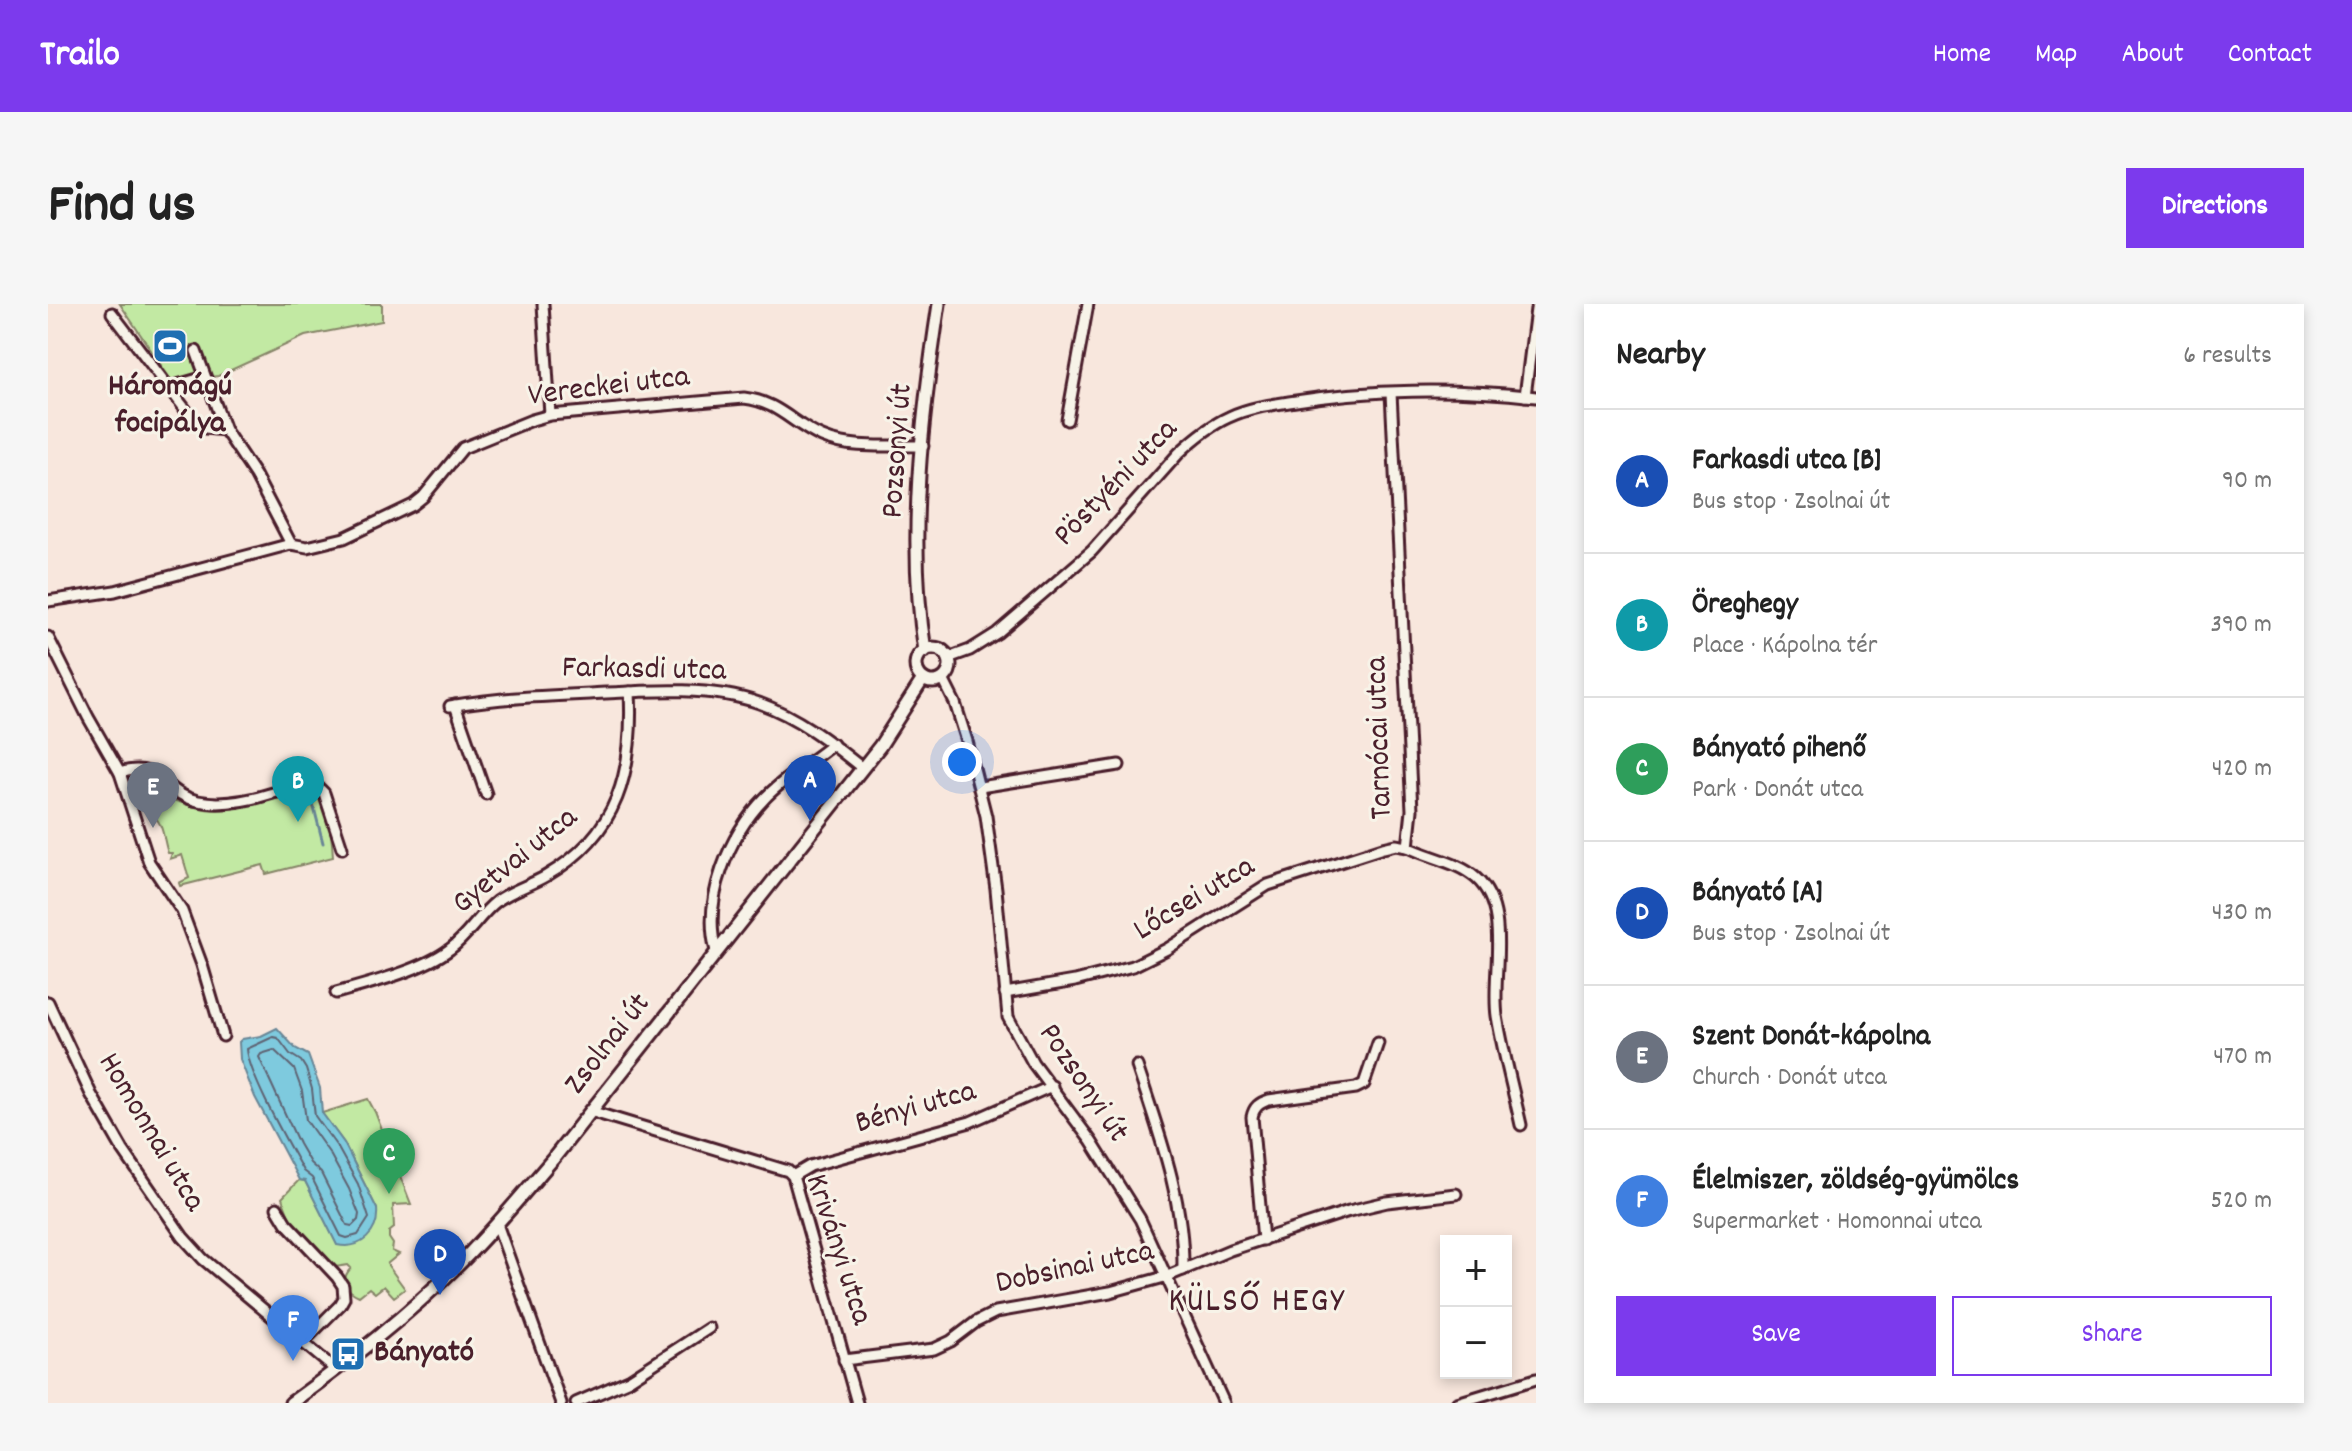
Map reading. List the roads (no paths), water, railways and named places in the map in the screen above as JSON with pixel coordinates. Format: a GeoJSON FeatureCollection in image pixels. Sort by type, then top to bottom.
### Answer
{"type":"FeatureCollection","features":[{"type":"Feature","properties":{"kind":"street"},"geometry":{"type":"LineString","coordinates":[[543,304],[550,415]]}},
{"type":"Feature","properties":{"kind":"street","name":"Pozsonyi út"},"geometry":{"type":"LineString","coordinates":[[925,651],[918,554],[923,446],[939,304]]}},
{"type":"Feature","properties":{"kind":"street"},"geometry":{"type":"LineString","coordinates":[[1067,420],[1088,304]]}},
{"type":"Feature","properties":{"kind":"street"},"geometry":{"type":"LineString","coordinates":[[1531,397],[1536,309]]}},
{"type":"Feature","properties":{"kind":"street"},"geometry":{"type":"LineString","coordinates":[[112,313],[195,422],[205,428],[225,430]]}},
{"type":"Feature","properties":{"kind":"street"},"geometry":{"type":"LineString","coordinates":[[196,351],[225,430],[255,475],[291,544]]}},
{"type":"Feature","properties":{"kind":"street"},"geometry":{"type":"LineString","coordinates":[[167,388],[205,377]]}},
{"type":"Feature","properties":{"kind":"street","name":"Tarnócai utca"},"geometry":{"type":"LineString","coordinates":[[1391,393],[1412,810],[1408,847],[1467,871],[1484,888],[1491,904],[1499,942],[1497,1014],[1521,1125]]}},
{"type":"Feature","properties":{"kind":"street","name":"Pöstyéni utca"},"geometry":{"type":"LineString","coordinates":[[948,658],[970,650],[997,633],[1092,551],[1179,453],[1227,417],[1263,406],[1320,397],[1484,393],[1531,397]]}},
{"type":"Feature","properties":{"kind":"street","name":"Vereckei utca"},"geometry":{"type":"LineString","coordinates":[[48,601],[115,591],[291,544],[307,547],[355,534],[413,505],[463,448],[550,415],[744,398],[769,403],[826,439],[870,445],[923,446]]}},
{"type":"Feature","properties":{"kind":"street"},"geometry":{"type":"LineString","coordinates":[[48,638],[120,773],[149,862],[182,911],[223,1036]]}},
{"type":"Feature","properties":{"kind":"street"},"geometry":{"type":"LineString","coordinates":[[940,650],[948,658],[950,669],[943,679],[933,682],[923,679],[917,671],[916,662],[925,651],[940,650]]}},
{"type":"Feature","properties":{"kind":"street","name":"Zsolnai út"},"geometry":{"type":"LineString","coordinates":[[291,1403],[427,1295],[497,1224],[892,730],[923,679]]}},
{"type":"Feature","properties":{"kind":"street","name":"Pozsonyi út"},"geometry":{"type":"LineString","coordinates":[[943,679],[955,703],[980,787],[993,862],[1008,1017],[1023,1048],[1052,1086],[1140,1219],[1224,1403]]}},
{"type":"Feature","properties":{"kind":"street","name":"Gyetvai utca"},"geometry":{"type":"LineString","coordinates":[[336,993],[377,982],[447,952],[497,902],[547,876],[581,850],[606,821],[626,777],[631,745],[630,692]]}},
{"type":"Feature","properties":{"kind":"street","name":"Farkasdi utca"},"geometry":{"type":"LineString","coordinates":[[486,794],[453,706],[509,698],[702,692],[743,698],[781,712],[833,744],[862,768]]}},
{"type":"Feature","properties":{"kind":"street"},"geometry":{"type":"LineString","coordinates":[[716,951],[711,921],[715,898],[740,831],[766,797],[833,744]]}},
{"type":"Feature","properties":{"kind":"street"},"geometry":{"type":"LineString","coordinates":[[980,787],[1119,765]]}},
{"type":"Feature","properties":{"kind":"street"},"geometry":{"type":"LineString","coordinates":[[120,773],[132,769],[149,770],[180,795],[200,802],[251,799],[310,784],[324,793],[342,848]]}},
{"type":"Feature","properties":{"kind":"street","name":"Lőcsei utca"},"geometry":{"type":"LineString","coordinates":[[1005,993],[1075,981],[1133,966],[1167,949],[1268,885],[1383,848],[1396,845],[1408,847]]}},
{"type":"Feature","properties":{"kind":"street","name":"Homonnai utca"},"geometry":{"type":"LineString","coordinates":[[48,1002],[104,1116],[168,1218],[203,1259],[336,1370]]}},
{"type":"Feature","properties":{"kind":"street"},"geometry":{"type":"LineString","coordinates":[[1263,1240],[1253,1110],[1269,1100],[1356,1088],[1364,1084],[1378,1043]]}},
{"type":"Feature","properties":{"kind":"street","name":"Dobsinai utca"},"geometry":{"type":"LineString","coordinates":[[1137,1066],[1178,1203],[1183,1270]]}},
{"type":"Feature","properties":{"kind":"street","name":"Bényi utca"},"geometry":{"type":"LineString","coordinates":[[793,1176],[810,1166],[970,1122],[1052,1086]]}},
{"type":"Feature","properties":{"kind":"street","name":"Kriványi utca"},"geometry":{"type":"LineString","coordinates":[[590,1111],[788,1171],[793,1176],[857,1403]]}},
{"type":"Feature","properties":{"kind":"street","name":"Dobsinai utca"},"geometry":{"type":"LineString","coordinates":[[844,1360],[934,1349],[996,1312],[1110,1292],[1168,1276],[1230,1250],[1369,1206],[1456,1194]]}},
{"type":"Feature","properties":{"kind":"street"},"geometry":{"type":"LineString","coordinates":[[277,1208],[286,1223],[343,1286],[344,1298],[340,1305],[303,1342]]}},
{"type":"Feature","properties":{"kind":"street"},"geometry":{"type":"LineString","coordinates":[[497,1224],[561,1403]]}},
{"type":"Feature","properties":{"kind":"street"},"geometry":{"type":"LineString","coordinates":[[576,1403],[629,1380],[709,1328]]}},
{"type":"Feature","properties":{"kind":"street"},"geometry":{"type":"LineString","coordinates":[[1457,1403],[1536,1379]]}},
{"type":"Feature","properties":{"kind":"water","name":"Bányató"},"geometry":{"type":"Polygon","coordinates":[[[277,1028],[295,1048],[308,1055],[320,1088],[322,1113],[344,1143],[377,1209],[372,1232],[354,1245],[337,1245],[305,1181],[299,1180],[255,1097],[240,1059],[239,1042],[242,1039],[261,1036],[277,1028]]]}},
{"type":"Feature","properties":{"kind":"waterway"},"geometry":{"type":"LineString","coordinates":[[312,800],[323,843]]}},
{"type":"Feature","properties":{"kind":"place","name":"Háromágú focipálya"},"geometry":{"type":"Point","coordinates":[170,346]}},
{"type":"Feature","properties":{"kind":"place","name":"Farkasdi utca [B]"},"geometry":{"type":"Point","coordinates":[810,821]}},
{"type":"Feature","properties":{"kind":"place","name":"Öreghegy"},"geometry":{"type":"Point","coordinates":[298,822]}},
{"type":"Feature","properties":{"kind":"place","name":"Szent Donát-kápolna"},"geometry":{"type":"Point","coordinates":[153,828]}},
{"type":"Feature","properties":{"kind":"place","name":"Bányató pihenő"},"geometry":{"type":"Point","coordinates":[389,1194]}},
{"type":"Feature","properties":{"kind":"place","name":"Bányató [A]"},"geometry":{"type":"Point","coordinates":[440,1295]}},
{"type":"Feature","properties":{"kind":"place","name":"Bányató"},"geometry":{"type":"Point","coordinates":[348,1354]}},
{"type":"Feature","properties":{"kind":"place","name":"Élelmiszer, zöldség-gyümölcs"},"geometry":{"type":"Point","coordinates":[293,1361]}},
{"type":"Feature","properties":{"kind":"district","name":"KÜLSŐ HEGY"},"geometry":{"type":"Point","coordinates":[1257,1303]}}]}
